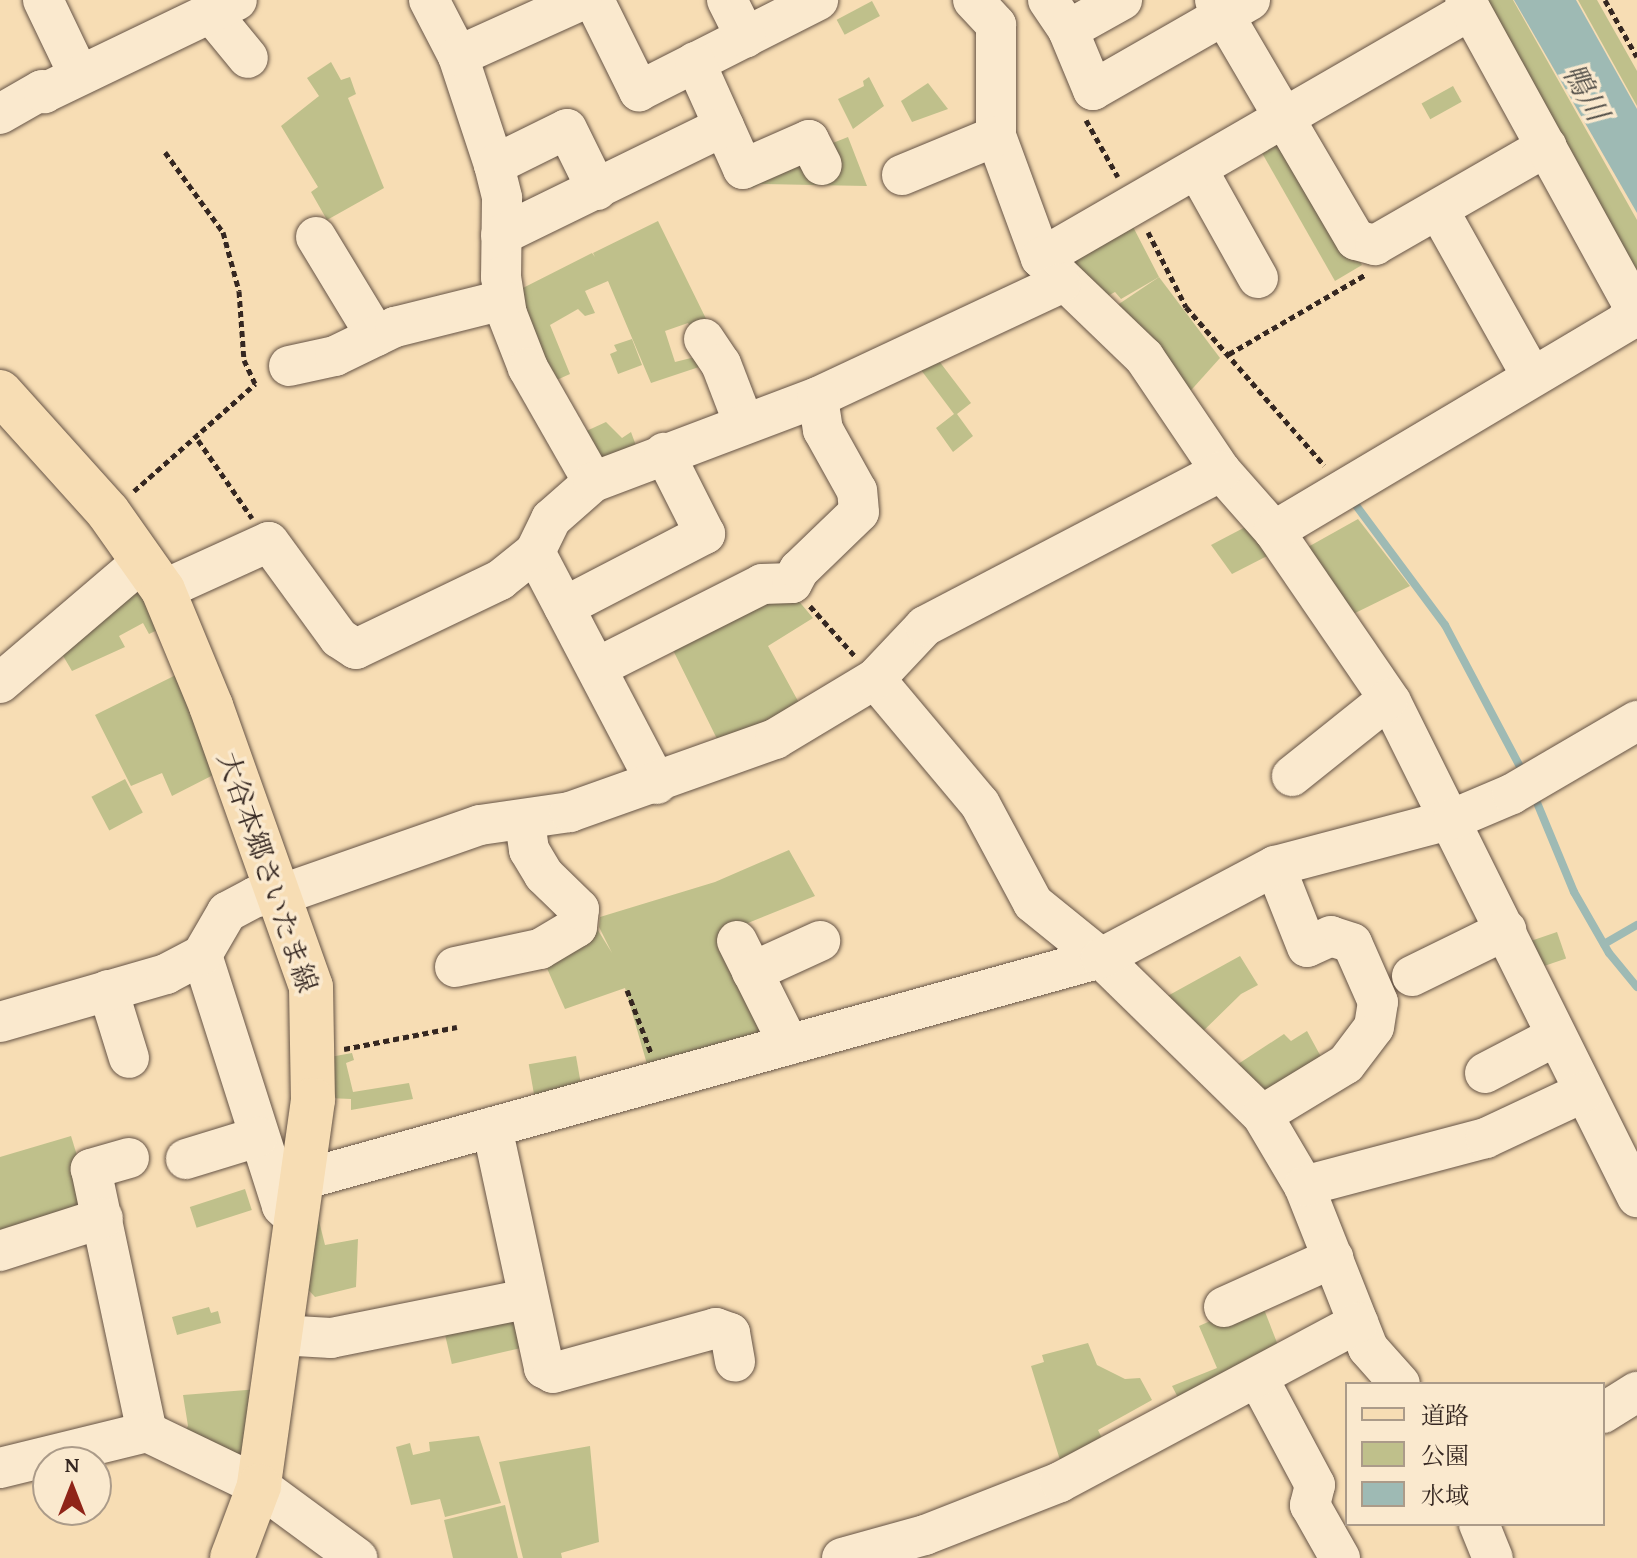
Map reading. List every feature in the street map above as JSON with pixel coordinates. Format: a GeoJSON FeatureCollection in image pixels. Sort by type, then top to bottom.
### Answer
{"type":"FeatureCollection","features":[{"type":"Feature","properties":{"kind":"main road","name":"大谷本郷さいたま線"},"geometry":{"type":"LineString","coordinates":[[0,392],[108,512],[153,575],[280,895],[311,987],[316,1053],[259,1486],[232,1558]]}},
{"type":"Feature","properties":{"kind":"street"},"geometry":{"type":"LineString","coordinates":[[43,0],[79,75]]}},
{"type":"Feature","properties":{"kind":"street"},"geometry":{"type":"LineString","coordinates":[[429,0],[458,56],[494,165],[502,198],[503,300],[528,368],[593,482]]}},
{"type":"Feature","properties":{"kind":"street"},"geometry":{"type":"LineString","coordinates":[[458,56],[582,0]]}},
{"type":"Feature","properties":{"kind":"street"},"geometry":{"type":"LineString","coordinates":[[594,0],[639,91],[818,0]]}},
{"type":"Feature","properties":{"kind":"street"},"geometry":{"type":"LineString","coordinates":[[727,0],[746,38]]}},
{"type":"Feature","properties":{"kind":"street"},"geometry":{"type":"LineString","coordinates":[[973,0],[996,25],[996,136],[1051,270],[1144,357],[1221,471],[1274,531],[1388,699],[1453,819],[1584,1092],[1622,1128],[1637,1197]]}},
{"type":"Feature","properties":{"kind":"street"},"geometry":{"type":"LineString","coordinates":[[1122,0],[1058,15],[1093,90],[1229,5],[1281,119],[1356,240],[1375,245],[1439,211],[1547,146]]}},
{"type":"Feature","properties":{"kind":"street"},"geometry":{"type":"LineString","coordinates":[[0,683],[153,575],[269,542],[339,638],[356,649],[500,580],[535,552],[551,519],[593,482],[818,397],[1051,270],[1134,206],[1468,5],[1633,305],[1627,321],[1274,531]]}},
{"type":"Feature","properties":{"kind":"street"},"geometry":{"type":"LineString","coordinates":[[3,106],[79,75],[224,7],[248,58]]}},
{"type":"Feature","properties":{"kind":"street"},"geometry":{"type":"LineString","coordinates":[[695,62],[743,169],[809,140],[822,165]]}},
{"type":"Feature","properties":{"kind":"street"},"geometry":{"type":"LineString","coordinates":[[501,235],[724,126]]}},
{"type":"Feature","properties":{"kind":"street"},"geometry":{"type":"LineString","coordinates":[[494,165],[567,129],[597,190]]}},
{"type":"Feature","properties":{"kind":"street"},"geometry":{"type":"LineString","coordinates":[[902,175],[996,136]]}},
{"type":"Feature","properties":{"kind":"street"},"geometry":{"type":"LineString","coordinates":[[1197,169],[1258,278]]}},
{"type":"Feature","properties":{"kind":"street"},"geometry":{"type":"LineString","coordinates":[[1439,211],[1532,377]]}},
{"type":"Feature","properties":{"kind":"street"},"geometry":{"type":"LineString","coordinates":[[316,237],[376,336]]}},
{"type":"Feature","properties":{"kind":"street"},"geometry":{"type":"LineString","coordinates":[[272,375],[312,365],[376,336],[503,300]]}},
{"type":"Feature","properties":{"kind":"street"},"geometry":{"type":"LineString","coordinates":[[704,339],[721,364],[744,424]]}},
{"type":"Feature","properties":{"kind":"street"},"geometry":{"type":"LineString","coordinates":[[598,667],[762,584],[792,583],[799,570],[859,512],[857,491],[823,430],[818,397]]}},
{"type":"Feature","properties":{"kind":"street"},"geometry":{"type":"LineString","coordinates":[[564,607],[705,534],[664,453]]}},
{"type":"Feature","properties":{"kind":"street"},"geometry":{"type":"LineString","coordinates":[[0,1022],[166,974],[202,955],[227,912],[255,897],[280,895],[480,825],[525,822],[657,784],[775,739],[875,679],[925,626],[1221,471]]}},
{"type":"Feature","properties":{"kind":"street"},"geometry":{"type":"LineString","coordinates":[[535,552],[657,784]]}},
{"type":"Feature","properties":{"kind":"street"},"geometry":{"type":"LineString","coordinates":[[875,679],[980,804],[1033,903],[1101,958],[1262,1115],[1304,1186],[1368,1348],[1398,1382]]}},
{"type":"Feature","properties":{"kind":"street"},"geometry":{"type":"LineString","coordinates":[[1292,776],[1388,699]]}},
{"type":"Feature","properties":{"kind":"street"},"geometry":{"type":"LineString","coordinates":[[202,955],[282,1206],[492,1127],[1101,958],[1275,866],[1453,819],[1532,783],[1637,721]]}},
{"type":"Feature","properties":{"kind":"street"},"geometry":{"type":"LineString","coordinates":[[455,967],[540,949],[577,927],[579,909],[544,875],[529,850],[525,822]]}},
{"type":"Feature","properties":{"kind":"street"},"geometry":{"type":"LineString","coordinates":[[1262,1115],[1346,1064],[1374,1027],[1378,1002],[1352,943],[1331,936],[1307,947],[1275,866]]}},
{"type":"Feature","properties":{"kind":"street"},"geometry":{"type":"LineString","coordinates":[[1412,976],[1506,930]]}},
{"type":"Feature","properties":{"kind":"street"},"geometry":{"type":"LineString","coordinates":[[789,1045],[745,956],[820,941]]}},
{"type":"Feature","properties":{"kind":"street"},"geometry":{"type":"LineString","coordinates":[[108,990],[129,1058]]}},
{"type":"Feature","properties":{"kind":"street"},"geometry":{"type":"LineString","coordinates":[[1485,1073],[1556,1036]]}},
{"type":"Feature","properties":{"kind":"street"},"geometry":{"type":"LineString","coordinates":[[1304,1186],[1486,1138],[1584,1092]]}},
{"type":"Feature","properties":{"kind":"street"},"geometry":{"type":"LineString","coordinates":[[492,1127],[539,1360],[553,1373],[716,1328],[730,1333],[735,1362]]}},
{"type":"Feature","properties":{"kind":"street"},"geometry":{"type":"LineString","coordinates":[[186,1159],[258,1137]]}},
{"type":"Feature","properties":{"kind":"street"},"geometry":{"type":"LineString","coordinates":[[129,1158],[91,1169],[147,1432]]}},
{"type":"Feature","properties":{"kind":"street"},"geometry":{"type":"LineString","coordinates":[[0,1251],[103,1218]]}},
{"type":"Feature","properties":{"kind":"street"},"geometry":{"type":"LineString","coordinates":[[1224,1307],[1333,1258]]}},
{"type":"Feature","properties":{"kind":"street"},"geometry":{"type":"LineString","coordinates":[[279,1335],[331,1338],[526,1299]]}},
{"type":"Feature","properties":{"kind":"street"},"geometry":{"type":"LineString","coordinates":[[848,1557],[925,1535],[1060,1482],[1259,1380],[1358,1323]]}},
{"type":"Feature","properties":{"kind":"street"},"geometry":{"type":"LineString","coordinates":[[1259,1380],[1315,1485],[1310,1505],[1340,1558]]}},
{"type":"Feature","properties":{"kind":"street"},"geometry":{"type":"LineString","coordinates":[[1605,1412],[1637,1392]]}},
{"type":"Feature","properties":{"kind":"street"},"geometry":{"type":"LineString","coordinates":[[0,1468],[147,1432],[259,1486],[357,1558]]}},
{"type":"Feature","properties":{"kind":"street"},"geometry":{"type":"LineString","coordinates":[[1480,1526],[1493,1558]]}},
{"type":"Feature","properties":{"kind":"path"},"geometry":{"type":"LineString","coordinates":[[1605,0],[1637,57]]}},
{"type":"Feature","properties":{"kind":"path"},"geometry":{"type":"LineString","coordinates":[[1084,116],[1186,307],[1344,488]]}},
{"type":"Feature","properties":{"kind":"path"},"geometry":{"type":"LineString","coordinates":[[108,512],[198,440],[272,375],[244,360],[239,291],[223,232],[165,152]]}},
{"type":"Feature","properties":{"kind":"path"},"geometry":{"type":"LineString","coordinates":[[198,440],[269,542]]}},
{"type":"Feature","properties":{"kind":"path"},"geometry":{"type":"LineString","coordinates":[[792,583],[875,679]]}},
{"type":"Feature","properties":{"kind":"path"},"geometry":{"type":"LineString","coordinates":[[627,990],[659,1080]]}},
{"type":"Feature","properties":{"kind":"path"},"geometry":{"type":"LineString","coordinates":[[316,1053],[457,1027]]}},
{"type":"Feature","properties":{"kind":"green space"},"geometry":{"type":"Polygon","coordinates":[[[1475,0],[1513,0],[1637,220],[1637,289],[1475,0]]]}},
{"type":"Feature","properties":{"kind":"green space"},"geometry":{"type":"Polygon","coordinates":[[[1578,0],[1597,0],[1637,71],[1637,106],[1578,0]]]}},
{"type":"Feature","properties":{"kind":"green space"},"geometry":{"type":"Polygon","coordinates":[[[872,1],[880,16],[845,35],[837,20],[872,1]]]}},
{"type":"Feature","properties":{"kind":"green space"},"geometry":{"type":"Polygon","coordinates":[[[331,62],[341,80],[350,77],[356,94],[348,98],[384,188],[327,220],[311,192],[318,187],[281,126],[319,96],[307,78],[331,62]]]}},
{"type":"Feature","properties":{"kind":"green space"},"geometry":{"type":"Polygon","coordinates":[[[869,77],[884,106],[853,129],[838,99],[864,86],[863,81],[869,77]]]}},
{"type":"Feature","properties":{"kind":"green space"},"geometry":{"type":"Polygon","coordinates":[[[928,83],[948,109],[912,122],[901,101],[928,83]]]}},
{"type":"Feature","properties":{"kind":"green space"},"geometry":{"type":"Polygon","coordinates":[[[1453,86],[1462,102],[1430,119],[1422,103],[1453,86]]]}},
{"type":"Feature","properties":{"kind":"green space"},"geometry":{"type":"Polygon","coordinates":[[[1280,133],[1362,265],[1335,281],[1258,146],[1280,133]]]}},
{"type":"Feature","properties":{"kind":"green space"},"geometry":{"type":"Polygon","coordinates":[[[848,137],[867,186],[760,184],[752,188],[746,177],[848,137]]]}},
{"type":"Feature","properties":{"kind":"green space"},"geometry":{"type":"Polygon","coordinates":[[[1129,219],[1159,277],[1121,299],[1115,292],[1104,298],[1061,269],[1129,219]]]}},
{"type":"Feature","properties":{"kind":"green space"},"geometry":{"type":"Polygon","coordinates":[[[658,221],[713,333],[697,337],[688,323],[665,331],[675,362],[707,354],[714,362],[651,383],[608,281],[585,291],[595,313],[585,316],[578,309],[550,325],[570,374],[550,383],[515,292],[592,253],[595,257],[593,253],[658,221]]]}},
{"type":"Feature","properties":{"kind":"green space"},"geometry":{"type":"Polygon","coordinates":[[[1159,277],[1220,358],[1185,397],[1113,308],[1159,277]]]}},
{"type":"Feature","properties":{"kind":"green space"},"geometry":{"type":"Polygon","coordinates":[[[632,339],[642,365],[618,374],[610,354],[617,351],[614,345],[632,339]]]}},
{"type":"Feature","properties":{"kind":"green space"},"geometry":{"type":"Polygon","coordinates":[[[936,357],[971,403],[957,414],[973,436],[953,452],[936,428],[954,414],[918,366],[936,357]]]}},
{"type":"Feature","properties":{"kind":"green space"},"geometry":{"type":"Polygon","coordinates":[[[606,422],[622,438],[631,432],[638,451],[602,463],[582,433],[606,422]]]}},
{"type":"Feature","properties":{"kind":"green space"},"geometry":{"type":"Polygon","coordinates":[[[1358,519],[1410,586],[1345,618],[1299,552],[1358,519]]]}},
{"type":"Feature","properties":{"kind":"green space"},"geometry":{"type":"Polygon","coordinates":[[[1253,523],[1275,552],[1232,574],[1211,545],[1253,523]]]}},
{"type":"Feature","properties":{"kind":"green space"},"geometry":{"type":"Polygon","coordinates":[[[136,580],[166,626],[149,634],[143,623],[119,636],[125,647],[72,671],[59,649],[136,580]]]}},
{"type":"Feature","properties":{"kind":"green space"},"geometry":{"type":"Polygon","coordinates":[[[792,593],[813,618],[768,646],[804,712],[724,753],[668,640],[792,593]]]}},
{"type":"Feature","properties":{"kind":"green space"},"geometry":{"type":"Polygon","coordinates":[[[184,671],[223,770],[172,796],[162,773],[131,786],[95,715],[184,671]]]}},
{"type":"Feature","properties":{"kind":"green space"},"geometry":{"type":"Polygon","coordinates":[[[125,779],[143,813],[109,830],[91,797],[125,779]]]}},
{"type":"Feature","properties":{"kind":"green space"},"geometry":{"type":"Polygon","coordinates":[[[789,850],[815,896],[738,927],[768,1036],[649,1071],[625,988],[565,1009],[542,957],[596,927],[612,953],[599,927],[600,917],[715,882],[789,850]]]}},
{"type":"Feature","properties":{"kind":"green space"},"geometry":{"type":"Polygon","coordinates":[[[1557,932],[1566,958],[1534,970],[1525,943],[1557,932]]]}},
{"type":"Feature","properties":{"kind":"green space"},"geometry":{"type":"Polygon","coordinates":[[[1240,956],[1258,985],[1241,994],[1194,1040],[1153,1004],[1240,956]]]}},
{"type":"Feature","properties":{"kind":"green space"},"geometry":{"type":"Polygon","coordinates":[[[1307,1031],[1326,1066],[1267,1100],[1232,1068],[1284,1034],[1291,1041],[1307,1031]]]}},
{"type":"Feature","properties":{"kind":"green space"},"geometry":{"type":"Polygon","coordinates":[[[352,1053],[354,1060],[346,1063],[353,1092],[409,1083],[413,1099],[351,1110],[351,1099],[328,1098],[330,1057],[352,1053]]]}},
{"type":"Feature","properties":{"kind":"green space"},"geometry":{"type":"Polygon","coordinates":[[[576,1056],[582,1090],[535,1099],[529,1064],[576,1056]]]}},
{"type":"Feature","properties":{"kind":"green space"},"geometry":{"type":"Polygon","coordinates":[[[71,1136],[92,1204],[0,1240],[0,1157],[71,1136]]]}},
{"type":"Feature","properties":{"kind":"green space"},"geometry":{"type":"Polygon","coordinates":[[[245,1189],[252,1210],[197,1228],[190,1207],[245,1189]]]}},
{"type":"Feature","properties":{"kind":"green space"},"geometry":{"type":"Polygon","coordinates":[[[314,1201],[325,1245],[358,1239],[356,1287],[315,1297],[301,1282],[314,1201]]]}},
{"type":"Feature","properties":{"kind":"green space"},"geometry":{"type":"Polygon","coordinates":[[[1260,1299],[1283,1358],[1185,1411],[1172,1386],[1217,1368],[1199,1326],[1260,1299]]]}},
{"type":"Feature","properties":{"kind":"green space"},"geometry":{"type":"Polygon","coordinates":[[[209,1307],[211,1313],[218,1311],[221,1323],[177,1335],[172,1317],[209,1307]]]}},
{"type":"Feature","properties":{"kind":"green space"},"geometry":{"type":"Polygon","coordinates":[[[521,1308],[530,1346],[452,1364],[443,1326],[521,1308]]]}},
{"type":"Feature","properties":{"kind":"green space"},"geometry":{"type":"Polygon","coordinates":[[[1088,1343],[1097,1365],[1125,1379],[1140,1378],[1152,1400],[1098,1430],[1108,1450],[1064,1473],[1031,1366],[1044,1362],[1042,1355],[1088,1343]]]}},
{"type":"Feature","properties":{"kind":"green space"},"geometry":{"type":"Polygon","coordinates":[[[258,1389],[245,1471],[183,1435],[188,1426],[183,1395],[258,1389]]]}},
{"type":"Feature","properties":{"kind":"green space"},"geometry":{"type":"Polygon","coordinates":[[[479,1436],[501,1503],[445,1517],[440,1499],[411,1505],[396,1447],[410,1443],[413,1455],[430,1451],[429,1442],[479,1436]]]}},
{"type":"Feature","properties":{"kind":"green space"},"geometry":{"type":"Polygon","coordinates":[[[590,1446],[599,1542],[561,1553],[562,1558],[523,1558],[499,1462],[590,1446]]]}},
{"type":"Feature","properties":{"kind":"green space"},"geometry":{"type":"Polygon","coordinates":[[[505,1505],[518,1558],[453,1558],[444,1520],[505,1505]]]}},
{"type":"Feature","properties":{"kind":"water","name":"鴨川"},"geometry":{"type":"Polygon","coordinates":[[[1514,0],[1576,0],[1637,109],[1637,213],[1514,0]]]}},
{"type":"Feature","properties":{"kind":"waterway"},"geometry":{"type":"LineString","coordinates":[[1355,504],[1445,625],[1524,774]]}},
{"type":"Feature","properties":{"kind":"waterway"},"geometry":{"type":"LineString","coordinates":[[1533,793],[1574,892],[1609,953],[1637,987]]}},
{"type":"Feature","properties":{"kind":"waterway"},"geometry":{"type":"LineString","coordinates":[[1604,944],[1637,925]]}}]}
